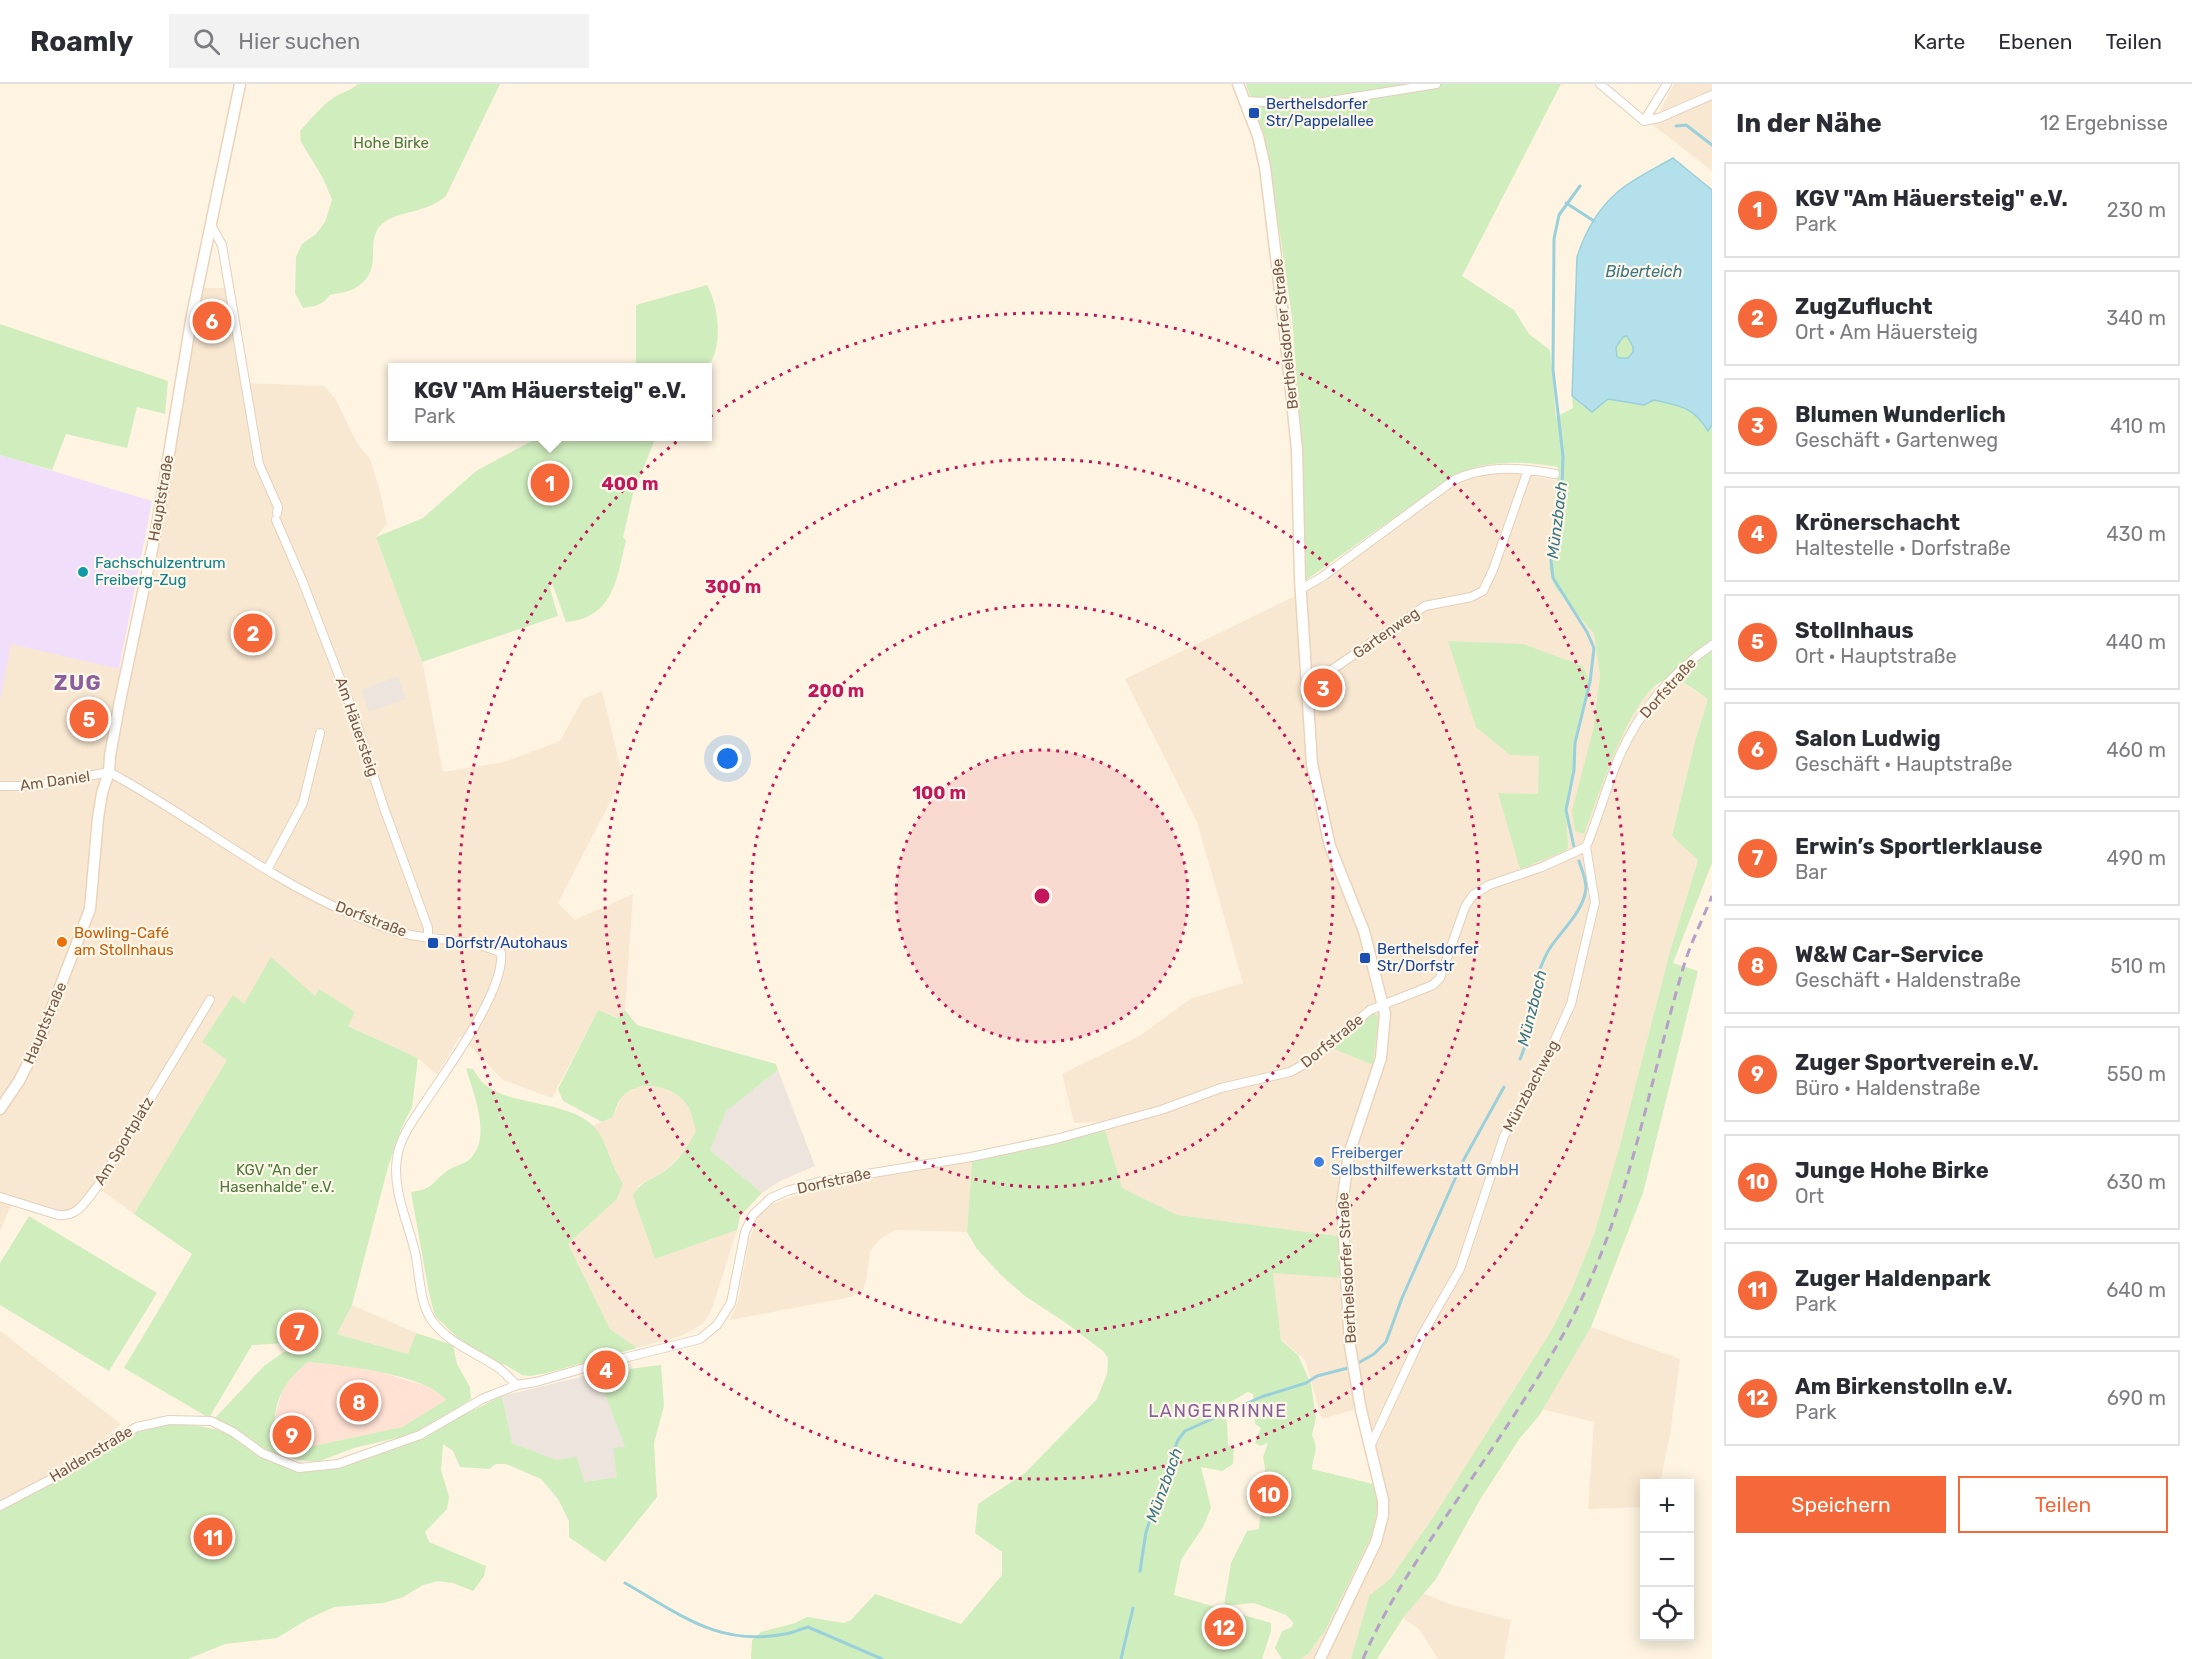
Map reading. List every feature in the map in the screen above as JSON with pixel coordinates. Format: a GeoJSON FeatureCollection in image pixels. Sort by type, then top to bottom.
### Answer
{"type":"FeatureCollection","features":[{"type":"Feature","properties":{"kind":"street","name":"Hauptstraße"},"geometry":{"type":"LineString","coordinates":[[0,1109],[19,1081],[38,1044],[90,909],[102,793],[109,772],[120,701],[157,526],[193,310],[240,84]]}},
{"type":"Feature","properties":{"kind":"street","name":"Berthelsdorfer Straße"},"geometry":{"type":"LineString","coordinates":[[1238,84],[1258,136],[1270,191],[1297,450],[1301,589],[1312,764],[1330,846],[1364,931],[1384,1004],[1386,1026],[1381,1058],[1349,1154],[1342,1204],[1350,1346],[1360,1410],[1383,1500],[1380,1530],[1359,1580],[1320,1659]]}},
{"type":"Feature","properties":{"kind":"street"},"geometry":{"type":"LineString","coordinates":[[1245,101],[1324,102],[1436,84]]}},
{"type":"Feature","properties":{"kind":"street"},"geometry":{"type":"LineString","coordinates":[[1600,84],[1644,121]]}},
{"type":"Feature","properties":{"kind":"street"},"geometry":{"type":"LineString","coordinates":[[1644,121],[1667,84]]}},
{"type":"Feature","properties":{"kind":"street"},"geometry":{"type":"LineString","coordinates":[[1644,121],[1659,118],[1712,95]]}},
{"type":"Feature","properties":{"kind":"street","name":"Am Häuersteig"},"geometry":{"type":"LineString","coordinates":[[211,225],[222,244],[259,464],[278,507],[276,516],[353,712],[384,808],[428,928],[428,938]]}},
{"type":"Feature","properties":{"kind":"street"},"geometry":{"type":"LineString","coordinates":[[1301,589],[1322,578],[1454,480],[1470,472],[1489,468],[1509,468],[1555,474]]}},
{"type":"Feature","properties":{"kind":"street","name":"Gartenweg"},"geometry":{"type":"LineString","coordinates":[[1306,677],[1333,669],[1425,606],[1474,596],[1483,591],[1493,570],[1528,470]]}},
{"type":"Feature","properties":{"kind":"street","name":"Dorfstraße"},"geometry":{"type":"LineString","coordinates":[[109,772],[148,794],[267,870],[348,913],[385,928],[428,938],[487,946],[501,953],[500,970],[489,998],[468,1036],[406,1132],[397,1157],[397,1184],[430,1319],[454,1342],[500,1370],[517,1385],[700,1339],[707,1334],[717,1325],[731,1303],[743,1240],[753,1215],[761,1205],[787,1191],[818,1182],[971,1157],[1056,1138],[1161,1110],[1221,1088],[1290,1072],[1310,1061],[1370,1010],[1425,990],[1440,978],[1465,907],[1473,895],[1490,885],[1583,849],[1620,754],[1633,729],[1678,673],[1712,645]]}},
{"type":"Feature","properties":{"kind":"street"},"geometry":{"type":"LineString","coordinates":[[267,870],[303,802],[320,733]]}},
{"type":"Feature","properties":{"kind":"street","name":"Am Daniel"},"geometry":{"type":"LineString","coordinates":[[0,786],[37,786],[109,772]]}},
{"type":"Feature","properties":{"kind":"street","name":"Münzbachweg"},"geometry":{"type":"LineString","coordinates":[[1370,1447],[1422,1335],[1460,1269],[1504,1136],[1536,1080],[1571,1004],[1595,902],[1583,849]]}},
{"type":"Feature","properties":{"kind":"street","name":"Am Sportplatz"},"geometry":{"type":"LineString","coordinates":[[0,1197],[58,1215],[67,1216],[81,1208],[97,1187],[210,1000]]}},
{"type":"Feature","properties":{"kind":"street","name":"Haldenstraße"},"geometry":{"type":"LineString","coordinates":[[0,1506],[74,1467],[106,1444],[137,1426],[169,1420],[211,1421],[233,1432],[262,1453],[299,1468],[338,1464],[420,1436],[482,1400],[517,1385]]}},
{"type":"Feature","properties":{"kind":"shaded area"},"geometry":{"type":"Polygon","coordinates":[[[1674,84],[1712,84],[1712,171],[1653,125],[1674,84]]]}},
{"type":"Feature","properties":{"kind":"shaded area"},"geometry":{"type":"Polygon","coordinates":[[[203,288],[227,288],[245,383],[324,386],[335,398],[357,443],[370,459],[387,524],[376,537],[423,665],[443,772],[504,762],[560,741],[583,699],[602,691],[623,777],[558,903],[575,920],[633,894],[625,1010],[618,1018],[598,1010],[552,1098],[503,1080],[460,1036],[437,1075],[418,1058],[347,1025],[355,1013],[319,989],[315,997],[243,1004],[234,996],[202,1042],[227,1060],[134,1214],[97,1187],[67,1216],[13,1201],[0,1231],[0,641],[131,671],[157,555],[203,288]]]}},
{"type":"Feature","properties":{"kind":"shaded area"},"geometry":{"type":"Polygon","coordinates":[[[0,455],[152,501],[119,669],[11,644],[0,701],[0,455]]]}},
{"type":"Feature","properties":{"kind":"shaded area"},"geometry":{"type":"Polygon","coordinates":[[[1489,471],[1508,471],[1558,481],[1549,570],[1554,586],[1594,634],[1600,675],[1593,730],[1622,736],[1641,700],[1663,681],[1678,680],[1708,699],[1695,741],[1672,836],[1698,859],[1670,951],[1620,1145],[1594,1234],[1571,1291],[1551,1331],[1434,1516],[1390,1579],[1449,1604],[1511,1620],[1504,1659],[1438,1659],[1419,1629],[1369,1596],[1351,1659],[1300,1659],[1308,1654],[1325,1631],[1372,1535],[1378,1504],[1357,1409],[1322,1419],[1305,1360],[1281,1339],[1273,1273],[1338,1236],[1177,1216],[1121,1188],[1102,1122],[1074,1123],[1062,1074],[1141,1035],[1190,999],[1243,983],[1197,822],[1125,679],[1297,595],[1455,483],[1489,471]]]}},
{"type":"Feature","properties":{"kind":"shaded area"},"geometry":{"type":"Polygon","coordinates":[[[398,676],[406,699],[369,712],[361,690],[398,676]]]}},
{"type":"Feature","properties":{"kind":"shaded area"},"geometry":{"type":"Polygon","coordinates":[[[778,1070],[815,1166],[780,1181],[762,1193],[710,1150],[725,1111],[778,1070]]]}},
{"type":"Feature","properties":{"kind":"shaded area"},"geometry":{"type":"Polygon","coordinates":[[[651,1085],[662,1087],[685,1101],[696,1131],[687,1148],[667,1169],[638,1186],[655,1259],[737,1230],[712,1309],[703,1324],[681,1336],[637,1348],[610,1329],[568,1244],[617,1199],[618,1176],[605,1143],[593,1126],[613,1117],[622,1096],[637,1087],[651,1085]]]}},
{"type":"Feature","properties":{"kind":"shaded area"},"geometry":{"type":"Polygon","coordinates":[[[972,1161],[967,1232],[895,1230],[880,1239],[870,1251],[863,1289],[851,1297],[730,1320],[738,1301],[749,1240],[758,1217],[772,1204],[819,1187],[972,1161]]]}},
{"type":"Feature","properties":{"kind":"shaded area"},"geometry":{"type":"Polygon","coordinates":[[[352,1305],[416,1333],[408,1354],[337,1334],[352,1305]]]}},
{"type":"Feature","properties":{"kind":"shaded area"},"geometry":{"type":"Polygon","coordinates":[[[1591,1327],[1680,1359],[1670,1435],[1661,1479],[1640,1479],[1640,1507],[1588,1509],[1594,1422],[1542,1409],[1591,1327]]]}},
{"type":"Feature","properties":{"kind":"shaded area"},"geometry":{"type":"Polygon","coordinates":[[[0,1331],[121,1424],[73,1465],[0,1504],[0,1331]]]}},
{"type":"Feature","properties":{"kind":"shaded area"},"geometry":{"type":"Polygon","coordinates":[[[308,1362],[380,1372],[423,1385],[441,1394],[447,1400],[402,1427],[304,1448],[288,1444],[275,1433],[274,1420],[282,1391],[291,1376],[308,1362]]]}},
{"type":"Feature","properties":{"kind":"shaded area"},"geometry":{"type":"Polygon","coordinates":[[[597,1373],[626,1447],[613,1449],[618,1477],[583,1482],[557,1460],[512,1443],[502,1396],[597,1373]]]}},
{"type":"Feature","properties":{"kind":"green space","name":"Hohe Birke"},"geometry":{"type":"Polygon","coordinates":[[[358,84],[500,84],[446,196],[430,206],[396,216],[383,223],[374,238],[372,263],[366,280],[354,289],[330,295],[322,303],[303,308],[295,293],[296,257],[302,244],[316,234],[325,222],[332,200],[323,178],[301,142],[300,131],[331,100],[358,84]]]}},
{"type":"Feature","properties":{"kind":"green space"},"geometry":{"type":"Polygon","coordinates":[[[1246,84],[1561,84],[1462,276],[1514,310],[1529,334],[1550,350],[1556,417],[1573,408],[1572,396],[1583,406],[1608,399],[1644,405],[1654,400],[1691,411],[1707,430],[1712,425],[1712,863],[1673,963],[1698,971],[1643,1193],[1591,1327],[1539,1416],[1520,1438],[1481,1498],[1436,1579],[1403,1618],[1377,1659],[1351,1659],[1369,1596],[1390,1579],[1434,1516],[1551,1331],[1571,1291],[1594,1234],[1620,1145],[1670,951],[1698,860],[1672,836],[1695,741],[1708,699],[1675,680],[1663,681],[1651,690],[1639,706],[1616,750],[1584,834],[1575,831],[1572,811],[1593,730],[1600,675],[1594,634],[1554,586],[1549,569],[1558,467],[1531,463],[1504,463],[1466,470],[1453,476],[1306,580],[1301,435],[1292,317],[1268,152],[1246,84]]]}},
{"type":"Feature","properties":{"kind":"green space"},"geometry":{"type":"Polygon","coordinates":[[[707,285],[714,304],[718,328],[715,351],[710,363],[636,363],[636,305],[707,285]]]}},
{"type":"Feature","properties":{"kind":"green space"},"geometry":{"type":"Polygon","coordinates":[[[0,324],[168,381],[165,414],[137,407],[127,448],[66,434],[52,470],[0,455],[0,324]]]}},
{"type":"Feature","properties":{"kind":"green space"},"geometry":{"type":"Polygon","coordinates":[[[1627,336],[1633,352],[1628,358],[1617,357],[1616,347],[1623,337],[1627,336]]]}},
{"type":"Feature","properties":{"kind":"green space"},"geometry":{"type":"Polygon","coordinates":[[[532,441],[654,441],[633,494],[623,537],[626,540],[616,582],[604,604],[594,613],[582,619],[566,622],[552,583],[549,585],[558,616],[422,662],[376,537],[423,518],[476,471],[532,441]]]}},
{"type":"Feature","properties":{"kind":"green space"},"geometry":{"type":"Polygon","coordinates":[[[1448,641],[1523,644],[1583,666],[1590,682],[1575,743],[1574,770],[1566,810],[1568,848],[1565,851],[1520,869],[1498,793],[1538,794],[1539,756],[1510,755],[1476,727],[1448,641]]]}},
{"type":"Feature","properties":{"kind":"green space","name":"KGV \"An der Hasenhalde\" e.V."},"geometry":{"type":"Polygon","coordinates":[[[271,957],[315,996],[319,989],[355,1012],[348,1026],[418,1058],[412,1107],[401,1129],[388,1167],[352,1305],[337,1334],[408,1354],[416,1333],[453,1345],[457,1364],[470,1387],[471,1399],[418,1433],[354,1448],[317,1462],[298,1460],[264,1450],[215,1418],[264,1366],[284,1352],[301,1347],[302,1342],[252,1345],[209,1418],[124,1368],[192,1254],[134,1214],[227,1060],[202,1042],[233,995],[244,1004],[271,957]],[[308,1362],[286,1385],[278,1402],[275,1433],[288,1444],[304,1448],[402,1427],[446,1400],[436,1391],[402,1377],[360,1368],[308,1362]]]}},
{"type":"Feature","properties":{"kind":"green space"},"geometry":{"type":"Polygon","coordinates":[[[598,1010],[617,1018],[625,1010],[637,1025],[776,1064],[778,1070],[726,1111],[710,1150],[762,1193],[740,1216],[737,1230],[655,1259],[633,1196],[643,1184],[675,1162],[696,1131],[686,1103],[677,1095],[653,1086],[637,1087],[630,1091],[620,1100],[613,1117],[602,1122],[563,1101],[558,1089],[598,1010]]]}},
{"type":"Feature","properties":{"kind":"green space"},"geometry":{"type":"Polygon","coordinates":[[[1371,1014],[1378,1016],[1373,1065],[1332,1048],[1371,1014]]]}},
{"type":"Feature","properties":{"kind":"green space"},"geometry":{"type":"Polygon","coordinates":[[[466,1068],[473,1069],[481,1081],[491,1089],[518,1099],[562,1109],[589,1122],[600,1135],[623,1183],[617,1199],[568,1244],[610,1329],[637,1348],[547,1373],[522,1375],[504,1364],[502,1366],[458,1338],[435,1316],[411,1192],[425,1189],[450,1169],[469,1160],[477,1148],[480,1137],[479,1114],[466,1068]]]}},
{"type":"Feature","properties":{"kind":"green space"},"geometry":{"type":"Polygon","coordinates":[[[1105,1130],[1122,1188],[1177,1215],[1338,1236],[1340,1278],[1273,1273],[1281,1340],[1298,1355],[1311,1384],[1316,1418],[1312,1435],[1316,1449],[1312,1469],[1373,1484],[1378,1504],[1372,1535],[1325,1631],[1308,1654],[1300,1659],[1282,1659],[1275,1648],[1282,1631],[1292,1627],[1293,1622],[1286,1615],[1254,1603],[1224,1606],[1231,1563],[1247,1531],[1259,1529],[1260,1518],[1264,1513],[1258,1503],[1259,1495],[1264,1491],[1263,1457],[1268,1443],[1260,1446],[1255,1443],[1261,1428],[1255,1424],[1253,1394],[1248,1392],[1220,1408],[1227,1421],[1228,1445],[1234,1448],[1233,1464],[1222,1471],[1201,1467],[1211,1508],[1203,1527],[1181,1560],[1174,1595],[1271,1623],[1271,1631],[1262,1659],[751,1659],[752,1640],[761,1632],[795,1623],[807,1617],[844,1623],[851,1620],[875,1594],[961,1624],[1002,1575],[1002,1552],[975,1533],[978,1504],[1025,1473],[1097,1399],[1107,1374],[1108,1358],[1103,1351],[1066,1323],[1025,1296],[977,1249],[967,1232],[972,1161],[1105,1130]]]}},
{"type":"Feature","properties":{"kind":"green space"},"geometry":{"type":"Polygon","coordinates":[[[29,1216],[157,1293],[109,1371],[0,1305],[0,1263],[29,1216]]]}},
{"type":"Feature","properties":{"kind":"green space"},"geometry":{"type":"Polygon","coordinates":[[[661,1365],[664,1406],[654,1443],[657,1497],[605,1562],[569,1537],[569,1521],[558,1499],[541,1479],[506,1464],[496,1464],[489,1469],[460,1467],[453,1451],[443,1444],[441,1470],[449,1497],[447,1509],[425,1532],[429,1542],[486,1566],[484,1576],[473,1591],[453,1583],[438,1581],[423,1585],[403,1597],[384,1603],[334,1607],[308,1619],[277,1638],[225,1644],[188,1659],[0,1659],[0,1509],[76,1469],[138,1432],[169,1424],[199,1426],[232,1433],[299,1469],[338,1466],[439,1427],[502,1396],[512,1443],[557,1460],[577,1457],[584,1482],[617,1477],[613,1448],[625,1447],[597,1373],[661,1365]]]}},
{"type":"Feature","properties":{"kind":"water","name":"Biberteich"},"geometry":{"type":"Polygon","coordinates":[[[1673,158],[1712,190],[1712,425],[1708,431],[1697,416],[1685,408],[1671,404],[1654,400],[1644,405],[1608,399],[1592,412],[1572,396],[1577,257],[1580,248],[1594,220],[1612,197],[1633,181],[1673,158]],[[1627,336],[1623,337],[1616,347],[1617,357],[1628,358],[1633,352],[1627,336]]]}},
{"type":"Feature","properties":{"kind":"waterway","name":"Münzbach"},"geometry":{"type":"LineString","coordinates":[[1676,126],[1686,125],[1712,145]]}},
{"type":"Feature","properties":{"kind":"waterway","name":"Münzbach"},"geometry":{"type":"LineString","coordinates":[[1574,847],[1566,810],[1574,770],[1575,743],[1590,682],[1594,648],[1587,632],[1553,578],[1551,560],[1554,521],[1562,487],[1563,456],[1553,370],[1554,239],[1559,215],[1580,186]]}},
{"type":"Feature","properties":{"kind":"waterway"},"geometry":{"type":"LineString","coordinates":[[1566,203],[1594,221]]}},
{"type":"Feature","properties":{"kind":"waterway","name":"Münzbach"},"geometry":{"type":"LineString","coordinates":[[1520,1059],[1527,1038],[1538,973],[1548,951],[1577,912],[1584,896],[1586,888],[1579,861]]}},
{"type":"Feature","properties":{"kind":"waterway","name":"Münzbach"},"geometry":{"type":"LineString","coordinates":[[1358,1363],[1374,1354],[1386,1342],[1402,1298],[1463,1161],[1504,1087]]}},
{"type":"Feature","properties":{"kind":"waterway","name":"Münzbach"},"geometry":{"type":"LineString","coordinates":[[1140,1571],[1146,1532],[1171,1457],[1178,1440],[1185,1431],[1261,1397],[1306,1383],[1317,1376],[1348,1368]]}},
{"type":"Feature","properties":{"kind":"waterway"},"geometry":{"type":"LineString","coordinates":[[625,1583],[682,1616],[719,1632],[761,1637],[808,1627],[882,1659]]}},
{"type":"Feature","properties":{"kind":"waterway","name":"Münzbach"},"geometry":{"type":"LineString","coordinates":[[1121,1659],[1133,1608]]}},
{"type":"Feature","properties":{"kind":"railway"},"geometry":{"type":"LineString","coordinates":[[1363,1659],[1402,1585],[1542,1370],[1571,1320],[1591,1279],[1622,1193],[1685,962],[1712,896]]}},
{"type":"Feature","properties":{"kind":"place","name":"Berthelsdorfer Str/Pappelallee"},"geometry":{"type":"Point","coordinates":[1254,113]}},
{"type":"Feature","properties":{"kind":"place","name":"Salon Ludwig"},"geometry":{"type":"Point","coordinates":[212,321]}},
{"type":"Feature","properties":{"kind":"place","name":"KGV \"Am Häuersteig\" e.V."},"geometry":{"type":"Point","coordinates":[550,483]}},
{"type":"Feature","properties":{"kind":"place","name":"Fachschulzentrum Freiberg-Zug"},"geometry":{"type":"Point","coordinates":[83,572]}},
{"type":"Feature","properties":{"kind":"place","name":"ZugZuflucht"},"geometry":{"type":"Point","coordinates":[253,633]}},
{"type":"Feature","properties":{"kind":"place","name":"Blumen Wunderlich"},"geometry":{"type":"Point","coordinates":[1323,688]}},
{"type":"Feature","properties":{"kind":"place","name":"Stollnhaus"},"geometry":{"type":"Point","coordinates":[89,719]}},
{"type":"Feature","properties":{"kind":"place","name":"Bowling-Café am Stollnhaus"},"geometry":{"type":"Point","coordinates":[62,942]}},
{"type":"Feature","properties":{"kind":"place","name":"Dorfstr/Autohaus"},"geometry":{"type":"Point","coordinates":[433,943]}},
{"type":"Feature","properties":{"kind":"place","name":"Berthelsdorfer Str/Dorfstr"},"geometry":{"type":"Point","coordinates":[1365,958]}},
{"type":"Feature","properties":{"kind":"place","name":"Freiberger Selbsthilfewerkstatt GmbH"},"geometry":{"type":"Point","coordinates":[1319,1162]}},
{"type":"Feature","properties":{"kind":"place","name":"Erwin’s Sportlerklause"},"geometry":{"type":"Point","coordinates":[299,1332]}},
{"type":"Feature","properties":{"kind":"place","name":"Krönerschacht"},"geometry":{"type":"Point","coordinates":[606,1370]}},
{"type":"Feature","properties":{"kind":"place","name":"W&W Car-Service"},"geometry":{"type":"Point","coordinates":[359,1402]}},
{"type":"Feature","properties":{"kind":"place","name":"Zuger Sportverein e.V."},"geometry":{"type":"Point","coordinates":[292,1435]}},
{"type":"Feature","properties":{"kind":"place","name":"Junge Hohe Birke"},"geometry":{"type":"Point","coordinates":[1269,1494]}},
{"type":"Feature","properties":{"kind":"place","name":"Zuger Haldenpark"},"geometry":{"type":"Point","coordinates":[213,1537]}},
{"type":"Feature","properties":{"kind":"place","name":"Am Birkenstolln e.V."},"geometry":{"type":"Point","coordinates":[1224,1627]}},
{"type":"Feature","properties":{"kind":"district","name":"ZUG"},"geometry":{"type":"Point","coordinates":[78,682]}},
{"type":"Feature","properties":{"kind":"district","name":"LANGENRINNE"},"geometry":{"type":"Point","coordinates":[1218,1411]}}]}
